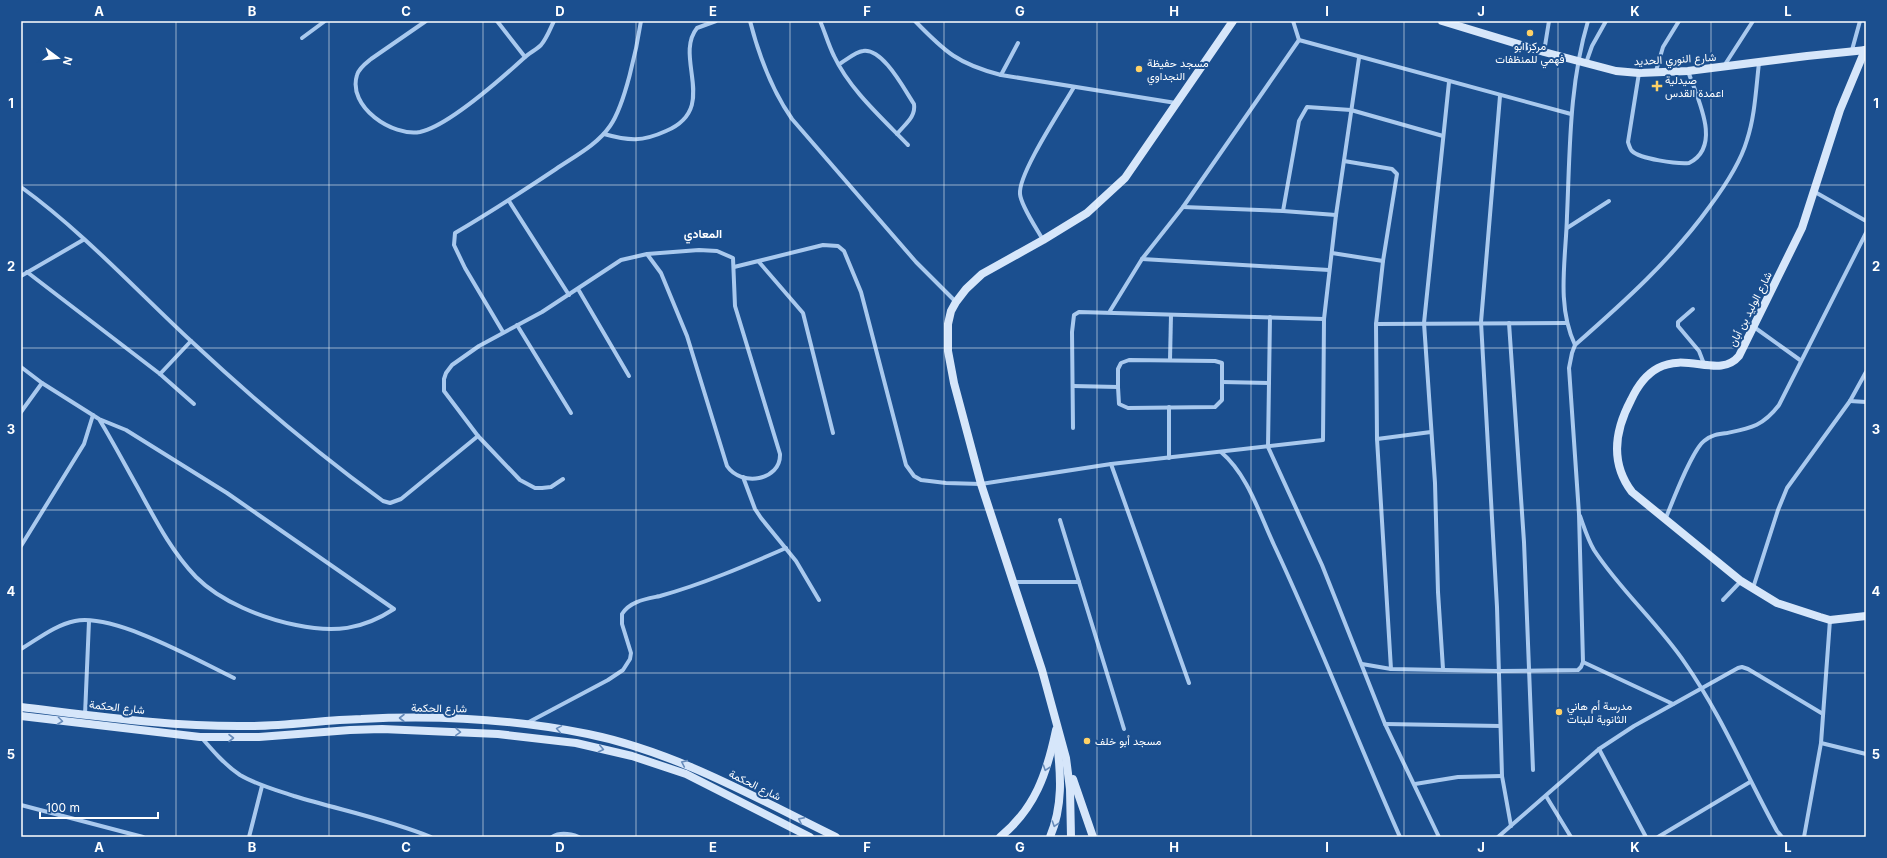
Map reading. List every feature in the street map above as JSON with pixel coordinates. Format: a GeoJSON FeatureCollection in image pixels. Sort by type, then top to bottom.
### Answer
{"type":"FeatureCollection","features":[{"type":"Feature","properties":{"kind":"street"},"geometry":{"type":"LineString","coordinates":[[302,38],[325,21]]}},
{"type":"Feature","properties":{"kind":"street"},"geometry":{"type":"LineString","coordinates":[[426,21],[362,66],[357,75],[356,85],[360,99],[367,112],[385,124],[400,130],[420,132],[436,125],[500,80],[540,45],[554,21]]}},
{"type":"Feature","properties":{"kind":"street"},"geometry":{"type":"LineString","coordinates":[[497,21],[524,58]]}},
{"type":"Feature","properties":{"kind":"street"},"geometry":{"type":"LineString","coordinates":[[503,332],[465,268],[453,242],[456,233],[509,201],[593,144],[604,134],[611,125],[624,93],[638,41],[641,21]]}},
{"type":"Feature","properties":{"kind":"street"},"geometry":{"type":"LineString","coordinates":[[604,134],[626,140],[642,140],[677,127],[689,112],[694,96],[690,40],[697,28],[716,21]]}},
{"type":"Feature","properties":{"kind":"street"},"geometry":{"type":"LineString","coordinates":[[750,21],[758,50],[776,94],[785,109],[916,262],[956,302]]}},
{"type":"Feature","properties":{"kind":"street"},"geometry":{"type":"LineString","coordinates":[[820,21],[839,64],[863,98],[908,145]]}},
{"type":"Feature","properties":{"kind":"street"},"geometry":{"type":"LineString","coordinates":[[915,21],[951,55],[966,64],[1000,76],[1176,104]]}},
{"type":"Feature","properties":{"kind":"street"},"geometry":{"type":"LineString","coordinates":[[1093,837],[1066,758],[1042,670],[981,484],[954,383],[948,351],[948,324],[951,311],[956,302],[982,274],[1043,240],[1087,212],[1112,192],[1125,178],[1233,21]]}},
{"type":"Feature","properties":{"kind":"street"},"geometry":{"type":"LineString","coordinates":[[1293,21],[1299,40]]}},
{"type":"Feature","properties":{"kind":"street","name":"شارع النوري الحديد"},"geometry":{"type":"LineString","coordinates":[[1442,21],[1544,52],[1616,71],[1639,74],[1656,71],[1688,71],[1852,50],[1866,50]]}},
{"type":"Feature","properties":{"kind":"street"},"geometry":{"type":"LineString","coordinates":[[1544,52],[1549,21]]}},
{"type":"Feature","properties":{"kind":"street"},"geometry":{"type":"LineString","coordinates":[[1576,345],[1567,323],[1563,284],[1567,228],[1571,114],[1577,60],[1588,21]]}},
{"type":"Feature","properties":{"kind":"street"},"geometry":{"type":"LineString","coordinates":[[1586,63],[1592,46],[1606,21]]}},
{"type":"Feature","properties":{"kind":"street"},"geometry":{"type":"LineString","coordinates":[[1656,71],[1663,47],[1680,21]]}},
{"type":"Feature","properties":{"kind":"street"},"geometry":{"type":"LineString","coordinates":[[1723,67],[1753,21]]}},
{"type":"Feature","properties":{"kind":"street"},"geometry":{"type":"LineString","coordinates":[[1852,50],[1860,21]]}},
{"type":"Feature","properties":{"kind":"street"},"geometry":{"type":"LineString","coordinates":[[1299,40],[1359,58],[1571,114]]}},
{"type":"Feature","properties":{"kind":"street"},"geometry":{"type":"LineString","coordinates":[[1110,311],[1142,259],[1183,207],[1299,40]]}},
{"type":"Feature","properties":{"kind":"street"},"geometry":{"type":"LineString","coordinates":[[1000,76],[1018,43]]}},
{"type":"Feature","properties":{"kind":"street","name":"شارع الوليد بن أبان"},"geometry":{"type":"LineString","coordinates":[[1866,50],[1840,110],[1815,192],[1802,228],[1739,356],[1731,363],[1720,366],[1676,361],[1657,368],[1646,376],[1636,389],[1628,404],[1617,433],[1618,463],[1621,475],[1632,492],[1741,581],[1777,603],[1830,620],[1866,616]]}},
{"type":"Feature","properties":{"kind":"street"},"geometry":{"type":"LineString","coordinates":[[839,64],[862,51],[874,52],[882,58],[914,104],[915,111],[913,117],[897,134]]}},
{"type":"Feature","properties":{"kind":"street"},"geometry":{"type":"LineString","coordinates":[[734,267],[823,245],[834,245],[841,248],[849,260],[861,292],[902,451],[909,471],[921,480],[981,484],[1111,464],[1322,440],[1324,319],[1336,216],[1359,58]]}},
{"type":"Feature","properties":{"kind":"street"},"geometry":{"type":"LineString","coordinates":[[1362,664],[1391,669],[1498,671],[1578,670],[1582,666],[1584,662],[1579,514],[1569,368],[1572,353],[1576,345],[1661,267],[1697,224],[1729,180],[1747,141],[1752,122],[1759,62]]}},
{"type":"Feature","properties":{"kind":"street"},"geometry":{"type":"LineString","coordinates":[[1639,74],[1628,142],[1630,147],[1633,152],[1641,156],[1683,163],[1694,160],[1700,154],[1707,134],[1688,71]]}},
{"type":"Feature","properties":{"kind":"street"},"geometry":{"type":"LineString","coordinates":[[1443,669],[1424,323],[1449,82]]}},
{"type":"Feature","properties":{"kind":"street"},"geometry":{"type":"LineString","coordinates":[[1043,240],[1020,195],[1020,186],[1027,169],[1074,88]]}},
{"type":"Feature","properties":{"kind":"street"},"geometry":{"type":"LineString","coordinates":[[1500,96],[1481,322],[1497,607],[1502,776],[1511,826]]}},
{"type":"Feature","properties":{"kind":"street"},"geometry":{"type":"LineString","coordinates":[[1283,211],[1299,121],[1307,107],[1352,110],[1443,136]]}},
{"type":"Feature","properties":{"kind":"street"},"geometry":{"type":"LineString","coordinates":[[1344,161],[1392,169],[1396,171],[1397,178],[1383,261],[1376,324],[1376,439],[1391,669]]}},
{"type":"Feature","properties":{"kind":"street"},"geometry":{"type":"LineString","coordinates":[[21,187],[59,215],[83,240],[122,274],[191,341],[267,409],[383,501],[390,503],[401,499],[478,436]]}},
{"type":"Feature","properties":{"kind":"street"},"geometry":{"type":"LineString","coordinates":[[1815,192],[1866,221]]}},
{"type":"Feature","properties":{"kind":"street"},"geometry":{"type":"LineString","coordinates":[[509,201],[569,295]]}},
{"type":"Feature","properties":{"kind":"street"},"geometry":{"type":"LineString","coordinates":[[1567,228],[1609,201]]}},
{"type":"Feature","properties":{"kind":"street"},"geometry":{"type":"LineString","coordinates":[[1183,207],[1283,211],[1336,216]]}},
{"type":"Feature","properties":{"kind":"street"},"geometry":{"type":"LineString","coordinates":[[1665,520],[1683,478],[1703,442],[1712,436],[1749,429],[1763,422],[1779,405],[1800,360],[1866,233]]}},
{"type":"Feature","properties":{"kind":"street"},"geometry":{"type":"LineString","coordinates":[[21,276],[83,240]]}},
{"type":"Feature","properties":{"kind":"street"},"geometry":{"type":"LineString","coordinates":[[563,479],[550,487],[535,488],[520,480],[478,436],[444,391],[444,379],[452,365],[479,346],[569,295],[621,260],[648,254],[699,250],[717,251],[732,256],[734,261],[735,306],[780,454],[780,461],[774,471],[769,475],[757,478],[737,476],[727,466],[687,336],[661,273],[648,254]]}},
{"type":"Feature","properties":{"kind":"street"},"geometry":{"type":"LineString","coordinates":[[1332,253],[1383,261]]}},
{"type":"Feature","properties":{"kind":"street"},"geometry":{"type":"LineString","coordinates":[[1142,259],[1329,270]]}},
{"type":"Feature","properties":{"kind":"street"},"geometry":{"type":"LineString","coordinates":[[759,262],[803,313],[832,433]]}},
{"type":"Feature","properties":{"kind":"street"},"geometry":{"type":"LineString","coordinates":[[27,272],[160,374],[194,404]]}},
{"type":"Feature","properties":{"kind":"street"},"geometry":{"type":"LineString","coordinates":[[578,289],[629,376]]}},
{"type":"Feature","properties":{"kind":"street"},"geometry":{"type":"LineString","coordinates":[[1693,309],[1678,322],[1678,326],[1699,351],[1704,364]]}},
{"type":"Feature","properties":{"kind":"street"},"geometry":{"type":"LineString","coordinates":[[1073,428],[1072,332],[1074,315],[1086,311],[1110,311],[1171,315],[1324,319]]}},
{"type":"Feature","properties":{"kind":"street"},"geometry":{"type":"LineString","coordinates":[[1170,360],[1171,315]]}},
{"type":"Feature","properties":{"kind":"street"},"geometry":{"type":"LineString","coordinates":[[1270,317],[1268,447],[1322,565],[1386,724],[1415,784],[1438,837]]}},
{"type":"Feature","properties":{"kind":"street"},"geometry":{"type":"LineString","coordinates":[[1376,324],[1481,322],[1567,323]]}},
{"type":"Feature","properties":{"kind":"street"},"geometry":{"type":"LineString","coordinates":[[1509,323],[1524,542],[1533,770]]}},
{"type":"Feature","properties":{"kind":"street"},"geometry":{"type":"LineString","coordinates":[[517,325],[571,413]]}},
{"type":"Feature","properties":{"kind":"street"},"geometry":{"type":"LineString","coordinates":[[1754,328],[1800,360]]}},
{"type":"Feature","properties":{"kind":"street"},"geometry":{"type":"LineString","coordinates":[[160,374],[191,341]]}},
{"type":"Feature","properties":{"kind":"street"},"geometry":{"type":"LineString","coordinates":[[1124,361],[1220,361],[1222,368],[1222,382],[1222,400],[1219,405],[1204,407],[1124,407],[1119,402],[1118,369],[1124,361]]}},
{"type":"Feature","properties":{"kind":"street"},"geometry":{"type":"LineString","coordinates":[[21,367],[42,383],[93,415],[126,430],[227,493],[394,609],[380,618],[357,627],[324,630],[266,618],[244,608],[214,590],[196,576],[156,524],[100,419]]}},
{"type":"Feature","properties":{"kind":"street"},"geometry":{"type":"LineString","coordinates":[[1753,588],[1775,517],[1787,488],[1850,401],[1866,372]]}},
{"type":"Feature","properties":{"kind":"street"},"geometry":{"type":"LineString","coordinates":[[1222,382],[1269,383]]}},
{"type":"Feature","properties":{"kind":"street"},"geometry":{"type":"LineString","coordinates":[[21,412],[42,383]]}},
{"type":"Feature","properties":{"kind":"street"},"geometry":{"type":"LineString","coordinates":[[1073,386],[1118,387]]}},
{"type":"Feature","properties":{"kind":"street"},"geometry":{"type":"LineString","coordinates":[[1850,401],[1866,402]]}},
{"type":"Feature","properties":{"kind":"street"},"geometry":{"type":"LineString","coordinates":[[1169,407],[1169,458]]}},
{"type":"Feature","properties":{"kind":"street"},"geometry":{"type":"LineString","coordinates":[[21,546],[84,444],[93,415]]}},
{"type":"Feature","properties":{"kind":"street"},"geometry":{"type":"LineString","coordinates":[[1376,439],[1431,432]]}},
{"type":"Feature","properties":{"kind":"street"},"geometry":{"type":"LineString","coordinates":[[1221,452],[1239,471],[1292,583],[1364,757],[1400,837]]}},
{"type":"Feature","properties":{"kind":"street"},"geometry":{"type":"LineString","coordinates":[[1111,464],[1189,683]]}},
{"type":"Feature","properties":{"kind":"street"},"geometry":{"type":"LineString","coordinates":[[743,477],[755,509],[786,548],[819,600]]}},
{"type":"Feature","properties":{"kind":"street"},"geometry":{"type":"LineString","coordinates":[[1579,514],[1593,548],[1679,654],[1702,687],[1724,726],[1750,782],[1777,831],[1782,837]]}},
{"type":"Feature","properties":{"kind":"street"},"geometry":{"type":"LineString","coordinates":[[1060,520],[1124,729]]}},
{"type":"Feature","properties":{"kind":"street"},"geometry":{"type":"LineString","coordinates":[[525,724],[608,680],[623,670],[630,659],[630,648],[622,624],[622,614],[630,605],[687,588],[739,569],[786,548]]}},
{"type":"Feature","properties":{"kind":"street"},"geometry":{"type":"LineString","coordinates":[[1723,600],[1741,581]]}},
{"type":"Feature","properties":{"kind":"street"},"geometry":{"type":"LineString","coordinates":[[1012,582],[1079,582]]}},
{"type":"Feature","properties":{"kind":"street"},"geometry":{"type":"LineString","coordinates":[[1804,837],[1821,743],[1830,620]]}},
{"type":"Feature","properties":{"kind":"street"},"geometry":{"type":"LineString","coordinates":[[21,649],[64,624],[76,621],[112,624],[130,630],[234,678]]}},
{"type":"Feature","properties":{"kind":"street"},"geometry":{"type":"LineString","coordinates":[[85,715],[89,621]]}},
{"type":"Feature","properties":{"kind":"street"},"geometry":{"type":"LineString","coordinates":[[1584,662],[1673,704]]}},
{"type":"Feature","properties":{"kind":"street"},"geometry":{"type":"LineString","coordinates":[[1498,837],[1599,749],[1634,726],[1733,671],[1745,668],[1823,714]]}},
{"type":"Feature","properties":{"kind":"street","name":"شارع الحكمة"},"geometry":{"type":"LineString","coordinates":[[21,707],[85,715],[209,726],[261,726],[384,718],[464,719],[525,724],[590,735],[676,760],[836,837]]}},
{"type":"Feature","properties":{"kind":"street","name":"شارع الحكمة"},"geometry":{"type":"LineString","coordinates":[[21,716],[200,737],[259,737],[382,729],[498,734],[576,743],[632,756],[686,774],[810,837]]}},
{"type":"Feature","properties":{"kind":"street"},"geometry":{"type":"LineString","coordinates":[[1050,837],[1057,820],[1060,794],[1055,716]]}},
{"type":"Feature","properties":{"kind":"street"},"geometry":{"type":"LineString","coordinates":[[1386,724],[1500,726]]}},
{"type":"Feature","properties":{"kind":"street"},"geometry":{"type":"LineString","coordinates":[[1000,837],[1018,822],[1032,800],[1047,767],[1056,730]]}},
{"type":"Feature","properties":{"kind":"street"},"geometry":{"type":"LineString","coordinates":[[200,737],[215,754],[239,774],[262,786],[420,835],[431,837]]}},
{"type":"Feature","properties":{"kind":"street"},"geometry":{"type":"LineString","coordinates":[[1821,743],[1866,754]]}},
{"type":"Feature","properties":{"kind":"street"},"geometry":{"type":"LineString","coordinates":[[1599,749],[1646,837]]}},
{"type":"Feature","properties":{"kind":"street"},"geometry":{"type":"LineString","coordinates":[[1066,758],[1070,789],[1071,837]]}},
{"type":"Feature","properties":{"kind":"street"},"geometry":{"type":"LineString","coordinates":[[1415,784],[1458,777],[1502,776]]}},
{"type":"Feature","properties":{"kind":"street"},"geometry":{"type":"LineString","coordinates":[[1658,837],[1750,782]]}},
{"type":"Feature","properties":{"kind":"street"},"geometry":{"type":"LineString","coordinates":[[249,837],[262,786]]}},
{"type":"Feature","properties":{"kind":"street"},"geometry":{"type":"LineString","coordinates":[[1546,796],[1572,837]]}},
{"type":"Feature","properties":{"kind":"street"},"geometry":{"type":"LineString","coordinates":[[21,805],[143,837]]}},
{"type":"Feature","properties":{"kind":"street"},"geometry":{"type":"LineString","coordinates":[[552,837],[556,835],[570,834],[579,837]]}},
{"type":"Feature","properties":{"kind":"place","name":"مركز ابو فهمي للمنظفات"},"geometry":{"type":"Point","coordinates":[1530,33]}},
{"type":"Feature","properties":{"kind":"place","name":"مسجد حفيظة النجداوي"},"geometry":{"type":"Point","coordinates":[1139,69]}},
{"type":"Feature","properties":{"kind":"place","name":"صيدلية اعمدة القدس"},"geometry":{"type":"Point","coordinates":[1657,86]}},
{"type":"Feature","properties":{"kind":"place","name":"مدرسة أم هاني الثانوية للبنات"},"geometry":{"type":"Point","coordinates":[1559,712]}},
{"type":"Feature","properties":{"kind":"place","name":"مسجد أبو خلف"},"geometry":{"type":"Point","coordinates":[1087,741]}},
{"type":"Feature","properties":{"kind":"district","name":"المعادي"},"geometry":{"type":"Point","coordinates":[703,233]}}]}
